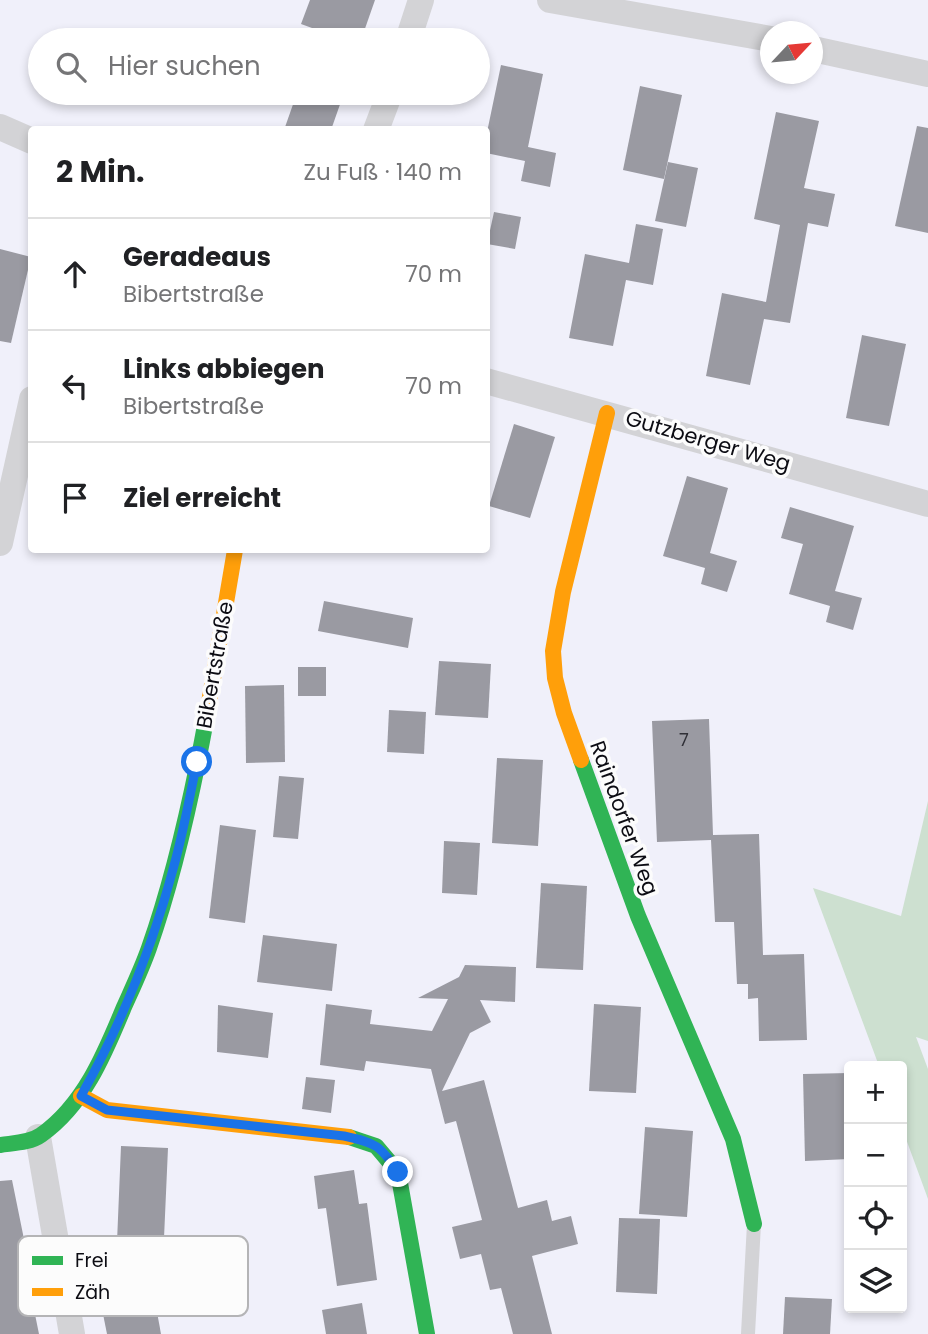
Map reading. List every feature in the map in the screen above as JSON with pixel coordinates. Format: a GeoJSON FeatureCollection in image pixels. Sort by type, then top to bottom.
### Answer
{"type":"FeatureCollection","features":[{"type":"Feature","properties":{"kind":"street"},"geometry":{"type":"LineString","coordinates":[[412,28],[421,0]]}},
{"type":"Feature","properties":{"kind":"street"},"geometry":{"type":"LineString","coordinates":[[550,0],[760,38]]}},
{"type":"Feature","properties":{"kind":"street"},"geometry":{"type":"LineString","coordinates":[[823,51],[928,74]]}},
{"type":"Feature","properties":{"kind":"street"},"geometry":{"type":"LineString","coordinates":[[378,126],[385,105]]}},
{"type":"Feature","properties":{"kind":"street"},"geometry":{"type":"LineString","coordinates":[[0,127],[28,139]]}},
{"type":"Feature","properties":{"kind":"street","name":"Gutzberger Weg"},"geometry":{"type":"LineString","coordinates":[[490,382],[928,504]]}},
{"type":"Feature","properties":{"kind":"street","name":"Raindorfer Weg"},"geometry":{"type":"LineString","coordinates":[[607,413],[563,592],[554,651],[555,678],[564,713],[638,916],[733,1139],[754,1224]]}},
{"type":"Feature","properties":{"kind":"street"},"geometry":{"type":"LineString","coordinates":[[0,543],[28,417]]}},
{"type":"Feature","properties":{"kind":"street","name":"Bibertstraße"},"geometry":{"type":"LineString","coordinates":[[0,1145],[38,1137],[63,1117],[81,1096],[114,1033],[151,941],[176,861],[217,663],[235,553]]}},
{"type":"Feature","properties":{"kind":"street"},"geometry":{"type":"LineString","coordinates":[[81,1096],[107,1110],[344,1136],[368,1141],[384,1151],[398,1172],[427,1334]]}},
{"type":"Feature","properties":{"kind":"street"},"geometry":{"type":"LineString","coordinates":[[38,1137],[55,1236]]}},
{"type":"Feature","properties":{"kind":"street"},"geometry":{"type":"LineString","coordinates":[[69,1316],[72,1334]]}},
{"type":"Feature","properties":{"kind":"lane"},"geometry":{"type":"LineString","coordinates":[[748,1334],[754,1224]]}},
{"type":"Feature","properties":{"kind":"green space"},"geometry":{"type":"Polygon","coordinates":[[[928,801],[928,1041],[916,1037],[928,1069],[928,1199],[907,1142],[907,1061],[877,1061],[813,888],[901,916],[928,801]]]}},
{"type":"Feature","properties":{"kind":"building"},"geometry":{"type":"Polygon","coordinates":[[[310,0],[375,0],[365,28],[312,28],[301,24],[310,0]]]}},
{"type":"Feature","properties":{"kind":"building"},"geometry":{"type":"Polygon","coordinates":[[[501,65],[543,74],[528,147],[556,153],[550,187],[521,181],[525,161],[490,154],[488,126],[501,65]]]}},
{"type":"Feature","properties":{"kind":"building"},"geometry":{"type":"Polygon","coordinates":[[[640,86],[682,95],[664,179],[623,170],[640,86]]]}},
{"type":"Feature","properties":{"kind":"building"},"geometry":{"type":"Polygon","coordinates":[[[293,105],[340,105],[332,126],[285,126],[293,105]]]}},
{"type":"Feature","properties":{"kind":"building"},"geometry":{"type":"Polygon","coordinates":[[[776,112],[819,121],[804,188],[835,194],[828,227],[808,223],[790,323],[764,319],[750,385],[706,376],[722,293],[766,302],[780,225],[754,219],[776,112]]]}},
{"type":"Feature","properties":{"kind":"building"},"geometry":{"type":"Polygon","coordinates":[[[917,126],[928,128],[928,233],[895,226],[917,126]]]}},
{"type":"Feature","properties":{"kind":"building"},"geometry":{"type":"Polygon","coordinates":[[[668,162],[698,168],[686,227],[655,221],[668,162]]]}},
{"type":"Feature","properties":{"kind":"building"},"geometry":{"type":"Polygon","coordinates":[[[494,212],[521,217],[515,249],[490,245],[494,212]]]}},
{"type":"Feature","properties":{"kind":"building"},"geometry":{"type":"Polygon","coordinates":[[[636,224],[663,229],[653,285],[626,280],[613,346],[569,338],[585,254],[629,263],[636,224]]]}},
{"type":"Feature","properties":{"kind":"building"},"geometry":{"type":"Polygon","coordinates":[[[0,249],[28,256],[28,270],[11,343],[0,341],[0,249]]]}},
{"type":"Feature","properties":{"kind":"building"},"geometry":{"type":"Polygon","coordinates":[[[862,335],[906,344],[889,426],[846,418],[862,335]]]}},
{"type":"Feature","properties":{"kind":"building"},"geometry":{"type":"Polygon","coordinates":[[[514,424],[555,437],[530,518],[490,506],[514,424]]]}},
{"type":"Feature","properties":{"kind":"building"},"geometry":{"type":"Polygon","coordinates":[[[687,476],[728,488],[710,553],[737,561],[727,592],[701,584],[705,568],[663,556],[687,476]]]}},
{"type":"Feature","properties":{"kind":"building"},"geometry":{"type":"Polygon","coordinates":[[[790,507],[854,526],[835,591],[862,598],[853,630],[826,622],[830,606],[789,594],[803,544],[781,538],[790,507]]]}},
{"type":"Feature","properties":{"kind":"building"},"geometry":{"type":"Polygon","coordinates":[[[324,601],[413,618],[408,648],[318,631],[324,601]]]}},
{"type":"Feature","properties":{"kind":"building"},"geometry":{"type":"Polygon","coordinates":[[[439,661],[491,664],[488,718],[435,715],[439,661]]]}},
{"type":"Feature","properties":{"kind":"building"},"geometry":{"type":"Polygon","coordinates":[[[298,667],[326,667],[326,696],[298,696],[298,667]]]}},
{"type":"Feature","properties":{"kind":"building"},"geometry":{"type":"Polygon","coordinates":[[[284,685],[285,762],[246,763],[245,686],[284,685]]]}},
{"type":"Feature","properties":{"kind":"building"},"geometry":{"type":"Polygon","coordinates":[[[389,710],[426,712],[424,754],[387,752],[389,710]]]}},
{"type":"Feature","properties":{"kind":"building"},"geometry":{"type":"Polygon","coordinates":[[[709,719],[713,835],[759,834],[763,955],[804,954],[807,1040],[759,1041],[758,998],[748,999],[748,984],[737,984],[734,922],[715,922],[711,840],[657,842],[652,721],[709,719]]]}},
{"type":"Feature","properties":{"kind":"building"},"geometry":{"type":"Polygon","coordinates":[[[497,758],[543,760],[538,846],[492,843],[497,758]]]}},
{"type":"Feature","properties":{"kind":"building"},"geometry":{"type":"Polygon","coordinates":[[[279,776],[304,778],[298,839],[273,837],[279,776]]]}},
{"type":"Feature","properties":{"kind":"building"},"geometry":{"type":"Polygon","coordinates":[[[220,825],[256,830],[245,923],[209,918],[220,825]]]}},
{"type":"Feature","properties":{"kind":"building"},"geometry":{"type":"Polygon","coordinates":[[[444,841],[480,843],[477,895],[442,893],[444,841]]]}},
{"type":"Feature","properties":{"kind":"building"},"geometry":{"type":"Polygon","coordinates":[[[541,883],[587,886],[583,970],[536,968],[541,883]]]}},
{"type":"Feature","properties":{"kind":"building"},"geometry":{"type":"Polygon","coordinates":[[[263,935],[337,944],[332,991],[257,982],[263,935]]]}},
{"type":"Feature","properties":{"kind":"building"},"geometry":{"type":"Polygon","coordinates":[[[465,965],[516,967],[515,1002],[480,1000],[491,1022],[470,1033],[442,1091],[484,1080],[518,1208],[547,1200],[552,1221],[571,1216],[578,1244],[532,1256],[552,1334],[513,1334],[501,1288],[490,1290],[481,1254],[460,1259],[452,1227],[482,1220],[456,1121],[445,1124],[431,1069],[366,1061],[364,1071],[320,1065],[326,1004],[372,1010],[370,1024],[432,1031],[448,999],[418,998],[459,977],[465,965]]]}},
{"type":"Feature","properties":{"kind":"building"},"geometry":{"type":"Polygon","coordinates":[[[594,1004],[641,1007],[636,1093],[589,1091],[594,1004]]]}},
{"type":"Feature","properties":{"kind":"building"},"geometry":{"type":"Polygon","coordinates":[[[218,1005],[273,1013],[268,1058],[217,1052],[218,1005]]]}},
{"type":"Feature","properties":{"kind":"building"},"geometry":{"type":"Polygon","coordinates":[[[844,1073],[844,1159],[805,1161],[803,1074],[844,1073]]]}},
{"type":"Feature","properties":{"kind":"building"},"geometry":{"type":"Polygon","coordinates":[[[306,1077],[335,1080],[331,1113],[302,1109],[306,1077]]]}},
{"type":"Feature","properties":{"kind":"building"},"geometry":{"type":"Polygon","coordinates":[[[645,1127],[693,1131],[687,1217],[639,1214],[645,1127]]]}},
{"type":"Feature","properties":{"kind":"building"},"geometry":{"type":"Polygon","coordinates":[[[121,1146],[168,1148],[164,1236],[117,1236],[121,1146]]]}},
{"type":"Feature","properties":{"kind":"building"},"geometry":{"type":"Polygon","coordinates":[[[354,1170],[359,1204],[367,1203],[377,1280],[337,1286],[326,1208],[318,1209],[314,1176],[354,1170]]]}},
{"type":"Feature","properties":{"kind":"building"},"geometry":{"type":"Polygon","coordinates":[[[12,1180],[23,1236],[18,1236],[18,1316],[35,1316],[39,1334],[0,1334],[0,1181],[12,1180]]]}},
{"type":"Feature","properties":{"kind":"building"},"geometry":{"type":"Polygon","coordinates":[[[619,1218],[660,1219],[657,1294],[616,1292],[619,1218]]]}},
{"type":"Feature","properties":{"kind":"building"},"geometry":{"type":"Polygon","coordinates":[[[785,1297],[832,1299],[830,1334],[783,1334],[785,1297]]]}},
{"type":"Feature","properties":{"kind":"building"},"geometry":{"type":"Polygon","coordinates":[[[362,1303],[367,1334],[326,1334],[322,1310],[362,1303]]]}},
{"type":"Feature","properties":{"kind":"building"},"geometry":{"type":"Polygon","coordinates":[[[103,1316],[158,1316],[161,1334],[107,1334],[103,1316]]]}},
{"type":"Feature","properties":{"kind":"traffic: fast"},"geometry":{"type":"LineString","coordinates":[[0,1145],[32,1140],[56,1123],[81,1093],[101,1060],[149,948],[167,892],[206,720]]}},
{"type":"Feature","properties":{"kind":"traffic: fast"},"geometry":{"type":"LineString","coordinates":[[581,760],[638,916],[733,1139],[754,1224]]}},
{"type":"Feature","properties":{"kind":"traffic: fast"},"geometry":{"type":"LineString","coordinates":[[349,1137],[376,1146],[398,1172],[427,1334]]}},
{"type":"Feature","properties":{"kind":"traffic: slow"},"geometry":{"type":"LineString","coordinates":[[581,760],[555,678],[553,651],[563,592],[607,413]]}},
{"type":"Feature","properties":{"kind":"traffic: slow"},"geometry":{"type":"LineString","coordinates":[[206,720],[234,553]]}},
{"type":"Feature","properties":{"kind":"traffic: slow"},"geometry":{"type":"LineString","coordinates":[[81,1096],[107,1110],[349,1137]]}},
{"type":"Feature","properties":{"kind":"route"},"geometry":{"type":"LineString","coordinates":[[197,762],[176,861],[151,941],[114,1033],[81,1096],[107,1110],[344,1136],[368,1141],[384,1151],[398,1172]]}}]}
